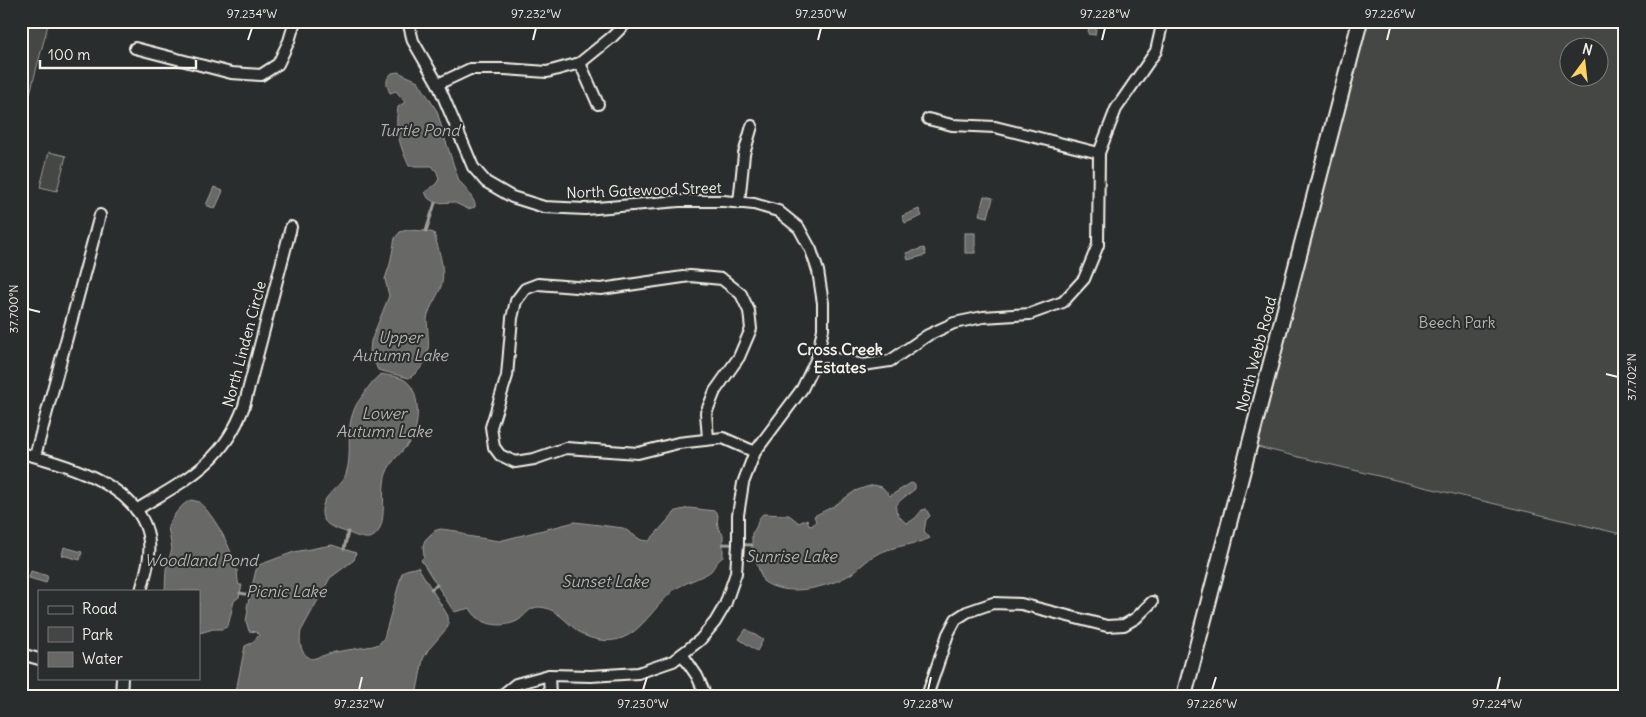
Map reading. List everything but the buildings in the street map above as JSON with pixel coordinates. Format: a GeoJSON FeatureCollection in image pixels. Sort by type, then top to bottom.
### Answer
{"type":"FeatureCollection","features":[{"type":"Feature","properties":{"kind":"main road","name":"North Webb Road"},"geometry":{"type":"LineString","coordinates":[[1184,696],[1360,21]]}},
{"type":"Feature","properties":{"kind":"street"},"geometry":{"type":"LineString","coordinates":[[135,48],[231,73],[261,75],[278,64],[289,41],[295,21]]}},
{"type":"Feature","properties":{"kind":"street","name":"North Gatewood Street"},"geometry":{"type":"LineString","coordinates":[[408,21],[413,41],[438,84],[473,166],[486,182],[512,197],[544,207],[585,209],[680,201],[723,201],[754,204],[778,211],[799,228],[811,250],[818,271],[823,303],[823,329],[818,355],[802,389],[755,452],[743,483],[738,515],[736,573],[725,605],[715,622],[700,640],[674,660],[638,673],[591,676],[549,675],[516,684],[501,696]]}},
{"type":"Feature","properties":{"kind":"street"},"geometry":{"type":"LineString","coordinates":[[438,84],[470,69],[547,72],[580,63],[612,37],[628,21]]}},
{"type":"Feature","properties":{"kind":"street"},"geometry":{"type":"LineString","coordinates":[[818,355],[863,365],[890,360],[928,335],[954,323],[983,317],[1030,314],[1062,302],[1084,279],[1098,245],[1099,153],[1116,109],[1156,51],[1162,21]]}},
{"type":"Feature","properties":{"kind":"street"},"geometry":{"type":"LineString","coordinates":[[580,63],[598,104]]}},
{"type":"Feature","properties":{"kind":"street"},"geometry":{"type":"LineString","coordinates":[[928,119],[952,125],[996,127],[1099,153]]}},
{"type":"Feature","properties":{"kind":"street"},"geometry":{"type":"LineString","coordinates":[[739,203],[744,154],[752,126]]}},
{"type":"Feature","properties":{"kind":"street"},"geometry":{"type":"LineString","coordinates":[[35,456],[100,215]]}},
{"type":"Feature","properties":{"kind":"street","name":"North Linden Circle"},"geometry":{"type":"LineString","coordinates":[[136,510],[203,468],[225,445],[238,423],[291,227]]}},
{"type":"Feature","properties":{"kind":"street"},"geometry":{"type":"LineString","coordinates":[[708,438],[706,413],[715,391],[739,357],[751,329],[750,311],[741,294],[722,279],[690,276],[601,289],[538,284],[525,289],[516,301],[512,318],[507,376],[491,428],[494,447],[500,455],[515,462],[534,459],[566,448],[638,453],[708,438],[723,438],[755,452]]}},
{"type":"Feature","properties":{"kind":"street"},"geometry":{"type":"LineString","coordinates":[[21,453],[84,472],[110,486],[136,510],[145,526],[149,541],[149,561],[141,590]]}},
{"type":"Feature","properties":{"kind":"street"},"geometry":{"type":"LineString","coordinates":[[927,696],[948,634],[956,619],[966,612],[993,603],[1021,604],[1107,626],[1124,626],[1136,618],[1152,602]]}},
{"type":"Feature","properties":{"kind":"street"},"geometry":{"type":"LineString","coordinates":[[21,654],[38,659]]}},
{"type":"Feature","properties":{"kind":"street"},"geometry":{"type":"LineString","coordinates":[[682,654],[697,676],[706,696]]}},
{"type":"Feature","properties":{"kind":"street"},"geometry":{"type":"LineString","coordinates":[[549,675],[550,696]]}},
{"type":"Feature","properties":{"kind":"street"},"geometry":{"type":"LineString","coordinates":[[121,696],[122,680]]}},
{"type":"Feature","properties":{"kind":"green space"},"geometry":{"type":"Polygon","coordinates":[[[21,21],[49,21],[28,101],[21,99],[21,21]]]}},
{"type":"Feature","properties":{"kind":"green space","name":"Beech Park"},"geometry":{"type":"Polygon","coordinates":[[[1363,21],[1625,21],[1625,535],[1249,445],[1363,21]]]}},
{"type":"Feature","properties":{"kind":"green space"},"geometry":{"type":"Polygon","coordinates":[[[49,152],[66,156],[57,191],[40,187],[49,152]]]}},
{"type":"Feature","properties":{"kind":"water"},"geometry":{"type":"Polygon","coordinates":[[[1089,21],[1097,21],[1095,35],[1088,34],[1089,21]]]}},
{"type":"Feature","properties":{"kind":"water","name":"Turtle Pond"},"geometry":{"type":"Polygon","coordinates":[[[398,72],[418,81],[437,111],[459,181],[466,188],[475,203],[475,207],[468,209],[453,202],[435,203],[428,198],[425,192],[436,184],[439,179],[437,172],[432,166],[409,166],[397,130],[398,107],[405,102],[396,91],[390,93],[387,84],[390,75],[398,72]]]}},
{"type":"Feature","properties":{"kind":"water"},"geometry":{"type":"Polygon","coordinates":[[[214,187],[223,191],[215,209],[206,205],[214,187]]]}},
{"type":"Feature","properties":{"kind":"water"},"geometry":{"type":"Polygon","coordinates":[[[984,196],[993,198],[988,217],[979,215],[984,196]]]}},
{"type":"Feature","properties":{"kind":"water"},"geometry":{"type":"Polygon","coordinates":[[[919,209],[922,216],[905,223],[902,216],[919,209]]]}},
{"type":"Feature","properties":{"kind":"water","name":"Upper Autumn Lake"},"geometry":{"type":"Polygon","coordinates":[[[407,230],[434,233],[443,271],[441,288],[427,319],[428,349],[426,360],[415,374],[409,378],[378,370],[370,351],[371,341],[389,296],[385,279],[395,238],[400,232],[407,230]]]}},
{"type":"Feature","properties":{"kind":"water"},"geometry":{"type":"Polygon","coordinates":[[[965,233],[975,233],[975,253],[965,253],[965,233]]]}},
{"type":"Feature","properties":{"kind":"water"},"geometry":{"type":"Polygon","coordinates":[[[924,248],[926,255],[908,260],[906,253],[924,248]]]}},
{"type":"Feature","properties":{"kind":"water","name":"Lower Autumn Lake"},"geometry":{"type":"Polygon","coordinates":[[[381,374],[401,378],[411,386],[416,400],[417,416],[415,432],[412,438],[391,464],[386,474],[383,516],[379,531],[374,536],[365,538],[331,526],[324,520],[322,511],[325,500],[344,479],[346,474],[349,458],[350,425],[355,408],[369,386],[381,374]]]}},
{"type":"Feature","properties":{"kind":"water","name":"Sunrise Lake"},"geometry":{"type":"Polygon","coordinates":[[[911,483],[915,484],[915,489],[900,501],[896,508],[897,512],[906,523],[913,520],[922,510],[926,509],[930,516],[926,520],[924,531],[930,538],[878,554],[851,574],[819,587],[794,590],[783,589],[763,581],[756,561],[752,556],[752,533],[763,514],[789,515],[799,523],[807,519],[809,525],[812,526],[816,521],[814,516],[834,506],[855,491],[874,485],[882,487],[890,496],[911,483]]]}},
{"type":"Feature","properties":{"kind":"water","name":"Woodland Pond"},"geometry":{"type":"Polygon","coordinates":[[[191,500],[200,502],[206,509],[227,543],[237,570],[239,585],[242,585],[239,597],[234,601],[228,626],[223,629],[213,629],[200,633],[200,590],[165,590],[166,569],[172,549],[168,527],[177,511],[191,500]]]}},
{"type":"Feature","properties":{"kind":"water","name":"Sunset Lake"},"geometry":{"type":"Polygon","coordinates":[[[689,508],[715,511],[718,515],[719,528],[723,534],[723,557],[709,573],[674,590],[647,619],[629,635],[619,639],[606,641],[584,635],[554,611],[547,608],[535,607],[517,621],[504,625],[484,622],[470,608],[454,612],[421,560],[424,557],[423,546],[425,540],[434,531],[440,529],[499,541],[575,522],[623,528],[641,540],[649,541],[676,511],[689,508]]]}},
{"type":"Feature","properties":{"kind":"water","name":"Picnic Lake"},"geometry":{"type":"Polygon","coordinates":[[[332,545],[356,553],[354,560],[330,578],[301,631],[300,644],[303,651],[312,659],[335,652],[379,644],[384,638],[402,573],[418,567],[448,616],[448,627],[428,650],[423,659],[416,696],[235,696],[245,646],[252,643],[259,635],[256,632],[249,631],[246,621],[247,607],[256,570],[259,565],[294,552],[332,545]]]}},
{"type":"Feature","properties":{"kind":"water"},"geometry":{"type":"Polygon","coordinates":[[[64,547],[82,552],[80,560],[62,555],[64,547]]]}},
{"type":"Feature","properties":{"kind":"water"},"geometry":{"type":"Polygon","coordinates":[[[31,571],[48,576],[46,583],[29,578],[31,571]]]}},
{"type":"Feature","properties":{"kind":"water"},"geometry":{"type":"Polygon","coordinates":[[[746,629],[763,640],[757,651],[739,639],[746,629]]]}},
{"type":"Feature","properties":{"kind":"waterway"},"geometry":{"type":"LineString","coordinates":[[426,231],[435,203]]}},
{"type":"Feature","properties":{"kind":"waterway"},"geometry":{"type":"LineString","coordinates":[[344,549],[348,532]]}},
{"type":"Feature","properties":{"kind":"waterway"},"geometry":{"type":"LineString","coordinates":[[723,544],[752,545]]}},
{"type":"Feature","properties":{"kind":"waterway"},"geometry":{"type":"LineString","coordinates":[[431,589],[437,585]]}},
{"type":"Feature","properties":{"kind":"waterway"},"geometry":{"type":"LineString","coordinates":[[240,593],[250,595]]}},
{"type":"Feature","properties":{"kind":"district","name":"Cross Creek Estates"},"geometry":{"type":"Point","coordinates":[840,358]}}]}
